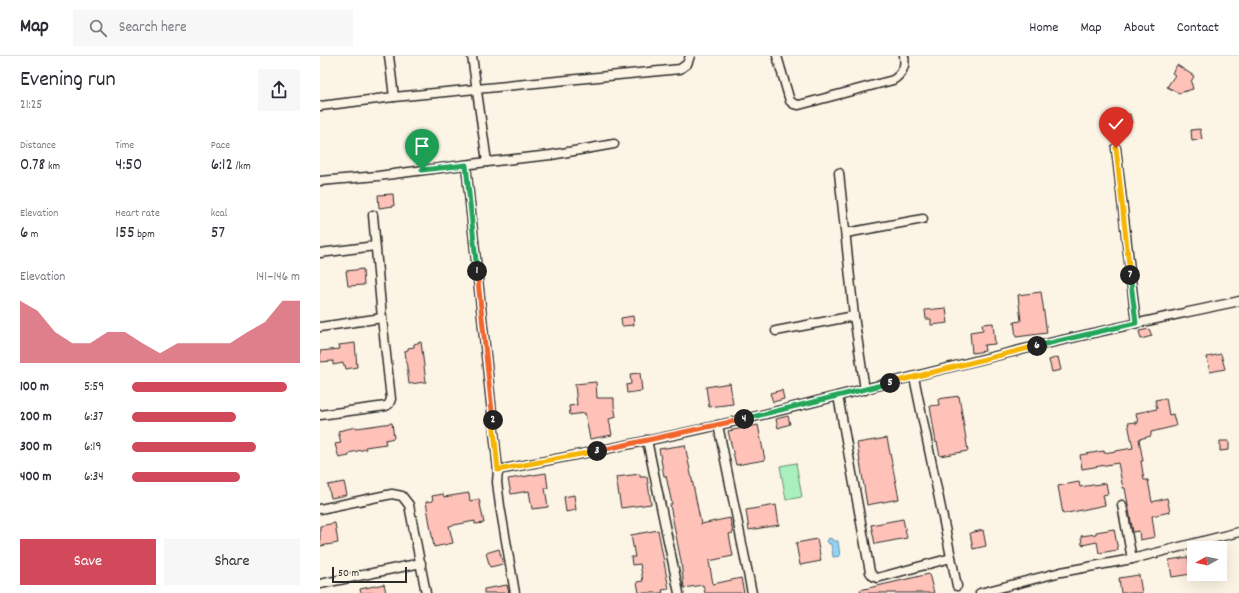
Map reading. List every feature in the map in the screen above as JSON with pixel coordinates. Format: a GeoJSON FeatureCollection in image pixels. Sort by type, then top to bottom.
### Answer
{"type":"FeatureCollection","features":[{"type":"Feature","properties":{"kind":"street"},"geometry":{"type":"LineString","coordinates":[[389,56],[394,97]]}},
{"type":"Feature","properties":{"kind":"street"},"geometry":{"type":"LineString","coordinates":[[472,56],[487,162]]}},
{"type":"Feature","properties":{"kind":"street"},"geometry":{"type":"LineString","coordinates":[[320,106],[394,97],[680,69],[687,64],[690,56]]}},
{"type":"Feature","properties":{"kind":"street"},"geometry":{"type":"LineString","coordinates":[[777,56],[790,101],[799,105],[893,80],[900,75],[905,64],[904,56]]}},
{"type":"Feature","properties":{"kind":"street"},"geometry":{"type":"LineString","coordinates":[[320,181],[551,156],[614,144]]}},
{"type":"Feature","properties":{"kind":"street"},"geometry":{"type":"LineString","coordinates":[[1116,148],[1136,323]]}},
{"type":"Feature","properties":{"kind":"street"},"geometry":{"type":"LineString","coordinates":[[466,165],[498,470],[497,482],[515,593]]}},
{"type":"Feature","properties":{"kind":"street"},"geometry":{"type":"LineString","coordinates":[[839,173],[854,316],[865,390]]}},
{"type":"Feature","properties":{"kind":"street"},"geometry":{"type":"LineString","coordinates":[[320,415],[386,406],[389,404],[391,399],[372,215]]}},
{"type":"Feature","properties":{"kind":"street"},"geometry":{"type":"LineString","coordinates":[[846,233],[923,219]]}},
{"type":"Feature","properties":{"kind":"street"},"geometry":{"type":"LineString","coordinates":[[320,253],[375,246]]}},
{"type":"Feature","properties":{"kind":"street"},"geometry":{"type":"LineString","coordinates":[[498,470],[718,425],[865,390],[1007,353],[1239,301]]}},
{"type":"Feature","properties":{"kind":"street"},"geometry":{"type":"LineString","coordinates":[[776,330],[854,316]]}},
{"type":"Feature","properties":{"kind":"street"},"geometry":{"type":"LineString","coordinates":[[320,327],[382,318]]}},
{"type":"Feature","properties":{"kind":"street"},"geometry":{"type":"LineString","coordinates":[[914,377],[957,586]]}},
{"type":"Feature","properties":{"kind":"street"},"geometry":{"type":"LineString","coordinates":[[838,396],[870,572],[877,578],[951,558]]}},
{"type":"Feature","properties":{"kind":"street"},"geometry":{"type":"LineString","coordinates":[[718,425],[752,593]]}},
{"type":"Feature","properties":{"kind":"street"},"geometry":{"type":"LineString","coordinates":[[647,440],[679,593]]}},
{"type":"Feature","properties":{"kind":"street"},"geometry":{"type":"LineString","coordinates":[[320,509],[392,494],[402,496],[409,505],[426,593]]}},
{"type":"Feature","properties":{"kind":"street"},"geometry":{"type":"LineString","coordinates":[[1122,505],[1132,559]]}},
{"type":"Feature","properties":{"kind":"street"},"geometry":{"type":"LineString","coordinates":[[980,593],[1060,572],[1132,559],[1239,532]]}},
{"type":"Feature","properties":{"kind":"street"},"geometry":{"type":"LineString","coordinates":[[320,584],[421,563]]}},
{"type":"Feature","properties":{"kind":"green space"},"geometry":{"type":"Polygon","coordinates":[[[796,463],[802,497],[786,500],[780,466],[796,463]]]}},
{"type":"Feature","properties":{"kind":"water"},"geometry":{"type":"Polygon","coordinates":[[[829,538],[833,541],[838,541],[840,556],[833,557],[831,544],[827,541],[829,538]]]}},
{"type":"Feature","properties":{"kind":"building"},"geometry":{"type":"Polygon","coordinates":[[[1177,65],[1194,76],[1191,82],[1193,89],[1179,93],[1167,87],[1175,75],[1172,73],[1177,65]]]}},
{"type":"Feature","properties":{"kind":"building"},"geometry":{"type":"Polygon","coordinates":[[[1130,114],[1132,123],[1115,127],[1113,118],[1130,114]]]}},
{"type":"Feature","properties":{"kind":"building"},"geometry":{"type":"Polygon","coordinates":[[[1200,129],[1202,139],[1192,141],[1191,130],[1200,129]]]}},
{"type":"Feature","properties":{"kind":"building"},"geometry":{"type":"Polygon","coordinates":[[[393,194],[394,206],[379,208],[378,195],[393,194]]]}},
{"type":"Feature","properties":{"kind":"building"},"geometry":{"type":"Polygon","coordinates":[[[363,269],[364,285],[348,286],[346,271],[363,269]]]}},
{"type":"Feature","properties":{"kind":"building"},"geometry":{"type":"Polygon","coordinates":[[[1041,292],[1047,333],[1016,337],[1014,322],[1021,321],[1018,295],[1041,292]]]}},
{"type":"Feature","properties":{"kind":"building"},"geometry":{"type":"Polygon","coordinates":[[[946,308],[948,323],[931,325],[931,319],[926,319],[925,310],[946,308]]]}},
{"type":"Feature","properties":{"kind":"building"},"geometry":{"type":"Polygon","coordinates":[[[633,316],[634,325],[622,326],[621,318],[633,316]]]}},
{"type":"Feature","properties":{"kind":"building"},"geometry":{"type":"Polygon","coordinates":[[[993,323],[995,344],[984,345],[985,351],[972,353],[970,332],[983,330],[982,324],[993,323]]]}},
{"type":"Feature","properties":{"kind":"building"},"geometry":{"type":"Polygon","coordinates":[[[1149,329],[1152,336],[1141,339],[1139,331],[1149,329]]]}},
{"type":"Feature","properties":{"kind":"building"},"geometry":{"type":"Polygon","coordinates":[[[421,342],[426,382],[409,384],[405,351],[408,350],[408,348],[414,347],[414,344],[421,342]]]}},
{"type":"Feature","properties":{"kind":"building"},"geometry":{"type":"Polygon","coordinates":[[[355,343],[357,367],[346,369],[343,363],[333,365],[333,361],[320,362],[320,351],[340,349],[339,345],[355,343]]]}},
{"type":"Feature","properties":{"kind":"building"},"geometry":{"type":"Polygon","coordinates":[[[1221,354],[1225,369],[1210,372],[1207,357],[1221,354]]]}},
{"type":"Feature","properties":{"kind":"building"},"geometry":{"type":"Polygon","coordinates":[[[1058,357],[1061,370],[1052,372],[1049,360],[1058,357]]]}},
{"type":"Feature","properties":{"kind":"building"},"geometry":{"type":"Polygon","coordinates":[[[640,373],[642,391],[627,393],[626,385],[631,384],[630,374],[640,373]]]}},
{"type":"Feature","properties":{"kind":"building"},"geometry":{"type":"Polygon","coordinates":[[[596,382],[597,398],[614,398],[616,417],[609,419],[612,435],[590,439],[585,413],[570,415],[569,406],[577,405],[575,384],[596,382]]]}},
{"type":"Feature","properties":{"kind":"building"},"geometry":{"type":"Polygon","coordinates":[[[730,383],[733,404],[709,407],[706,387],[730,383]]]}},
{"type":"Feature","properties":{"kind":"building"},"geometry":{"type":"Polygon","coordinates":[[[782,390],[784,399],[773,402],[770,393],[782,390]]]}},
{"type":"Feature","properties":{"kind":"building"},"geometry":{"type":"Polygon","coordinates":[[[959,396],[968,451],[940,456],[937,442],[936,443],[930,406],[939,405],[938,399],[959,396]]]}},
{"type":"Feature","properties":{"kind":"building"},"geometry":{"type":"Polygon","coordinates":[[[1166,398],[1169,415],[1173,414],[1176,426],[1151,432],[1151,436],[1139,439],[1143,461],[1141,461],[1144,480],[1148,480],[1152,502],[1167,498],[1170,512],[1152,516],[1155,537],[1140,540],[1139,531],[1133,532],[1125,488],[1123,488],[1118,463],[1082,469],[1080,455],[1133,448],[1128,423],[1138,423],[1136,413],[1157,409],[1155,400],[1166,398]]]}},
{"type":"Feature","properties":{"kind":"building"},"geometry":{"type":"Polygon","coordinates":[[[788,416],[790,424],[778,428],[776,419],[788,416]]]}},
{"type":"Feature","properties":{"kind":"building"},"geometry":{"type":"Polygon","coordinates":[[[392,423],[394,438],[385,440],[386,444],[365,447],[366,449],[349,453],[349,456],[339,458],[335,444],[341,443],[338,431],[356,427],[392,423]]]}},
{"type":"Feature","properties":{"kind":"building"},"geometry":{"type":"Polygon","coordinates":[[[758,425],[765,460],[736,465],[728,431],[758,425]]]}},
{"type":"Feature","properties":{"kind":"building"},"geometry":{"type":"Polygon","coordinates":[[[887,438],[899,499],[867,505],[857,443],[887,438]]]}},
{"type":"Feature","properties":{"kind":"building"},"geometry":{"type":"Polygon","coordinates":[[[1220,441],[1229,441],[1229,450],[1220,451],[1220,441]]]}},
{"type":"Feature","properties":{"kind":"building"},"geometry":{"type":"Polygon","coordinates":[[[685,445],[701,524],[730,518],[733,533],[729,534],[733,556],[709,561],[713,584],[741,578],[744,593],[705,593],[703,585],[684,588],[681,561],[670,505],[672,504],[666,476],[664,476],[659,449],[685,445]]]}},
{"type":"Feature","properties":{"kind":"building"},"geometry":{"type":"Polygon","coordinates":[[[546,473],[548,488],[545,488],[548,507],[532,509],[529,491],[511,494],[508,479],[546,473]]]}},
{"type":"Feature","properties":{"kind":"building"},"geometry":{"type":"Polygon","coordinates":[[[640,474],[640,477],[647,477],[651,504],[621,508],[616,477],[640,474]]]}},
{"type":"Feature","properties":{"kind":"building"},"geometry":{"type":"Polygon","coordinates":[[[344,482],[347,495],[331,498],[328,485],[344,482]]]}},
{"type":"Feature","properties":{"kind":"building"},"geometry":{"type":"Polygon","coordinates":[[[1079,482],[1080,487],[1106,483],[1108,494],[1103,495],[1105,505],[1063,514],[1058,486],[1079,482]]]}},
{"type":"Feature","properties":{"kind":"building"},"geometry":{"type":"Polygon","coordinates":[[[469,493],[470,501],[479,499],[484,523],[475,524],[475,521],[449,526],[453,543],[434,547],[426,502],[433,501],[432,496],[443,494],[444,497],[469,493]]]}},
{"type":"Feature","properties":{"kind":"building"},"geometry":{"type":"Polygon","coordinates":[[[574,495],[576,510],[566,512],[564,497],[574,495]]]}},
{"type":"Feature","properties":{"kind":"building"},"geometry":{"type":"Polygon","coordinates":[[[776,505],[779,525],[749,530],[746,510],[776,505]]]}},
{"type":"Feature","properties":{"kind":"building"},"geometry":{"type":"Polygon","coordinates":[[[903,519],[907,538],[875,544],[871,525],[903,519]]]}},
{"type":"Feature","properties":{"kind":"building"},"geometry":{"type":"Polygon","coordinates":[[[335,523],[338,543],[320,546],[320,526],[335,523]]]}},
{"type":"Feature","properties":{"kind":"building"},"geometry":{"type":"Polygon","coordinates":[[[1114,529],[1118,550],[1099,553],[1097,542],[1082,545],[1081,536],[1114,529]]]}},
{"type":"Feature","properties":{"kind":"building"},"geometry":{"type":"Polygon","coordinates":[[[658,530],[669,589],[662,590],[663,593],[639,593],[637,582],[643,581],[640,564],[632,565],[631,557],[635,557],[631,535],[658,530]]]}},
{"type":"Feature","properties":{"kind":"building"},"geometry":{"type":"Polygon","coordinates":[[[983,530],[986,546],[973,549],[970,533],[983,530]]]}},
{"type":"Feature","properties":{"kind":"building"},"geometry":{"type":"Polygon","coordinates":[[[817,539],[821,561],[800,565],[796,543],[817,539]]]}},
{"type":"Feature","properties":{"kind":"building"},"geometry":{"type":"Polygon","coordinates":[[[499,549],[503,564],[490,567],[486,553],[499,549]]]}},
{"type":"Feature","properties":{"kind":"building"},"geometry":{"type":"Polygon","coordinates":[[[1187,557],[1187,575],[1172,577],[1169,560],[1187,557]]]}},
{"type":"Feature","properties":{"kind":"building"},"geometry":{"type":"Polygon","coordinates":[[[929,574],[934,593],[861,593],[860,590],[929,574]]]}},
{"type":"Feature","properties":{"kind":"building"},"geometry":{"type":"Polygon","coordinates":[[[1139,575],[1142,593],[1121,593],[1119,578],[1139,575]]]}},
{"type":"Feature","properties":{"kind":"building"},"geometry":{"type":"Polygon","coordinates":[[[384,584],[386,593],[361,593],[360,589],[384,584]]]}},
{"type":"Feature","properties":{"kind":"building"},"geometry":{"type":"Polygon","coordinates":[[[507,585],[509,593],[484,593],[484,589],[507,585]]]}},
{"type":"Feature","properties":{"kind":"route"},"geometry":{"type":"LineString","coordinates":[[422,170],[466,165],[498,470],[618,447],[718,425],[865,390],[1007,353],[1136,323],[1116,148]]}}]}
